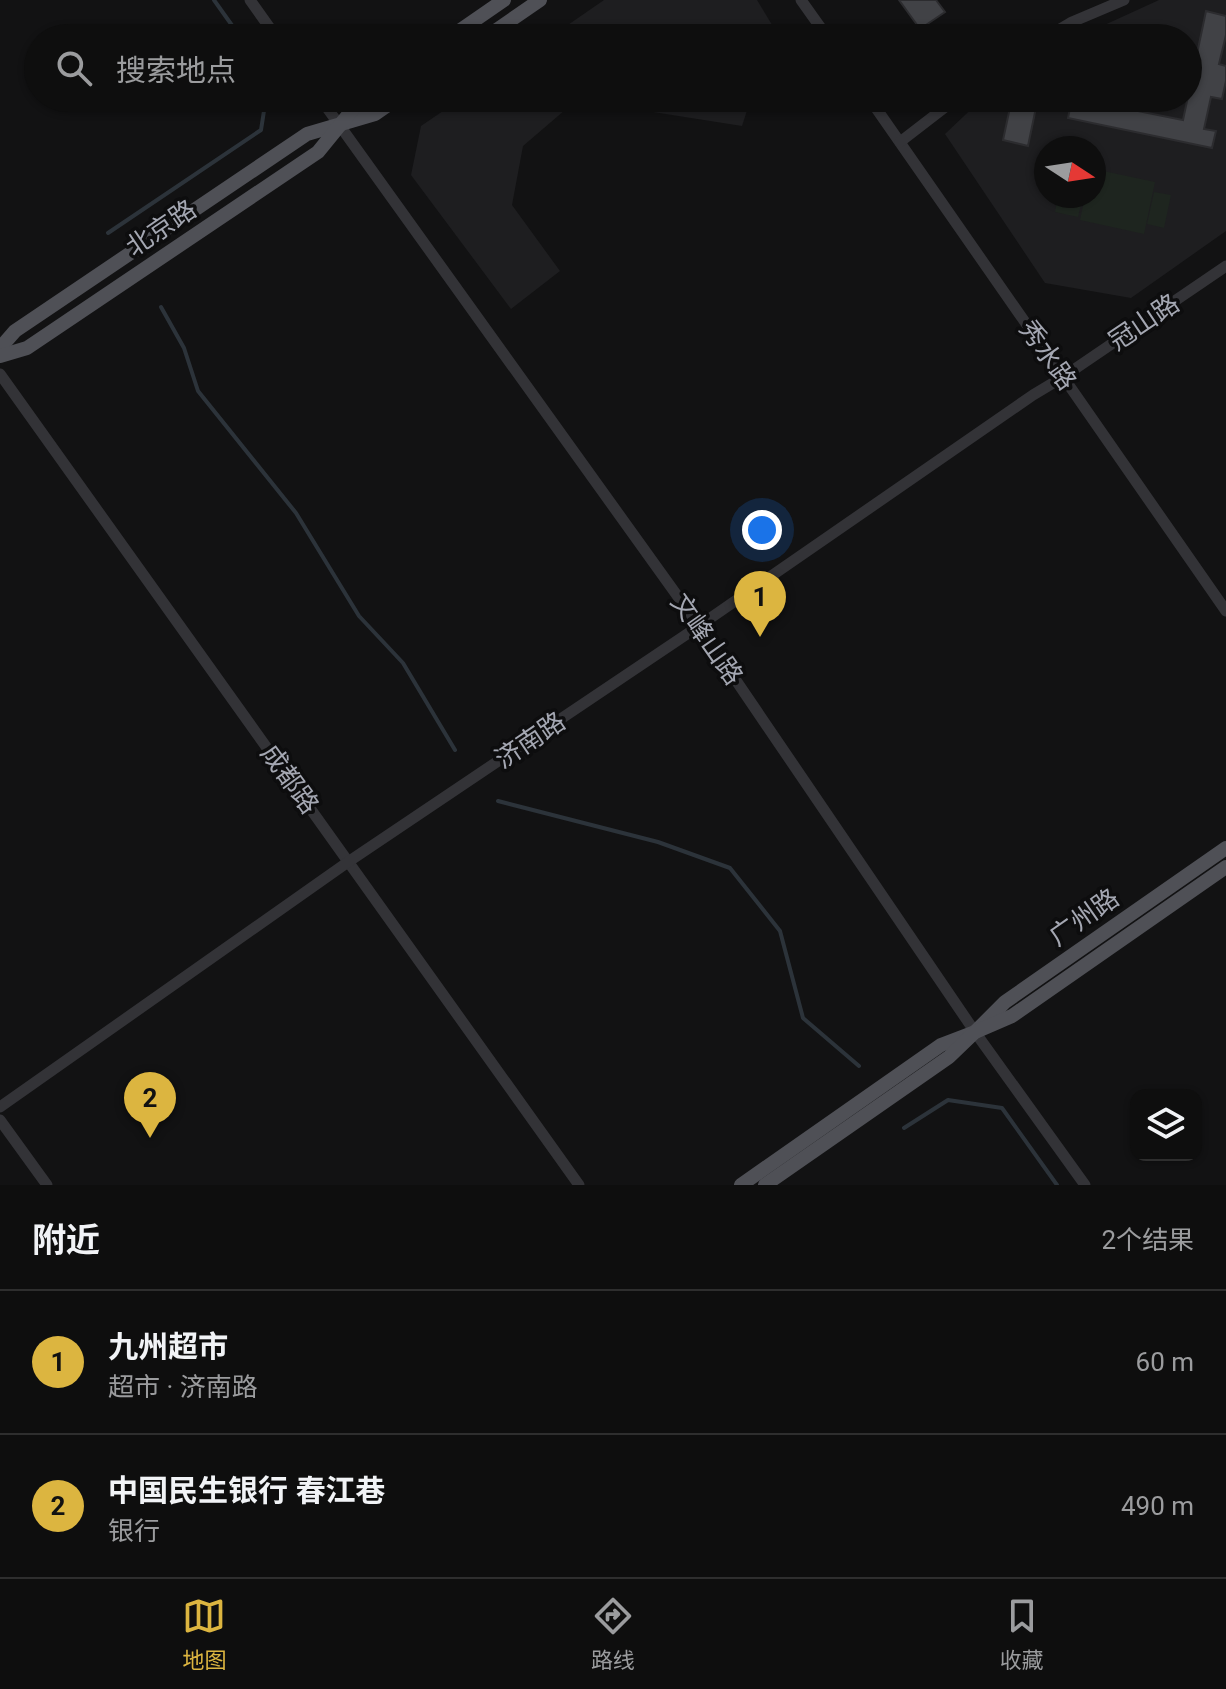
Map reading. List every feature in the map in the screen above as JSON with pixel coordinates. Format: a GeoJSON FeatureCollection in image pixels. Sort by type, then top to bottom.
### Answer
{"type":"FeatureCollection","features":[{"type":"Feature","properties":{"kind":"main road"},"geometry":{"type":"LineString","coordinates":[[469,24],[504,0]]}},
{"type":"Feature","properties":{"kind":"main road"},"geometry":{"type":"LineString","coordinates":[[505,24],[540,0]]}},
{"type":"Feature","properties":{"kind":"main road","name":"北京路"},"geometry":{"type":"LineString","coordinates":[[0,356],[27,348],[318,152],[350,112]]}},
{"type":"Feature","properties":{"kind":"main road","name":"北京路"},"geometry":{"type":"LineString","coordinates":[[0,348],[15,331],[307,134],[378,112]]}},
{"type":"Feature","properties":{"kind":"main road","name":"广州路"},"geometry":{"type":"LineString","coordinates":[[765,1185],[949,1057],[1005,1002],[1226,848]]}},
{"type":"Feature","properties":{"kind":"main road","name":"广州路"},"geometry":{"type":"LineString","coordinates":[[741,1185],[941,1045],[1012,1016],[1226,867]]}},
{"type":"Feature","properties":{"kind":"street"},"geometry":{"type":"LineString","coordinates":[[250,0],[267,24]]}},
{"type":"Feature","properties":{"kind":"street"},"geometry":{"type":"LineString","coordinates":[[801,0],[818,24]]}},
{"type":"Feature","properties":{"kind":"street"},"geometry":{"type":"LineString","coordinates":[[1069,24],[1124,0]]}},
{"type":"Feature","properties":{"kind":"street","name":"文峰山路"},"geometry":{"type":"LineString","coordinates":[[330,112],[699,626],[975,1032],[1085,1185]]}},
{"type":"Feature","properties":{"kind":"street","name":"秀水路"},"geometry":{"type":"LineString","coordinates":[[879,112],[1226,611]]}},
{"type":"Feature","properties":{"kind":"street"},"geometry":{"type":"LineString","coordinates":[[900,142],[939,112]]}},
{"type":"Feature","properties":{"kind":"street","name":"冠山路"},"geometry":{"type":"LineString","coordinates":[[1063,377],[1226,266]]}},
{"type":"Feature","properties":{"kind":"street","name":"成都路"},"geometry":{"type":"LineString","coordinates":[[0,374],[579,1185]]}},
{"type":"Feature","properties":{"kind":"street","name":"济南路"},"geometry":{"type":"LineString","coordinates":[[0,1107],[348,862],[1063,377]]}},
{"type":"Feature","properties":{"kind":"street"},"geometry":{"type":"LineString","coordinates":[[0,1120],[47,1185]]}},
{"type":"Feature","properties":{"kind":"shaded area"},"geometry":{"type":"Polygon","coordinates":[[[604,0],[757,0],[772,24],[569,24],[604,0]]]}},
{"type":"Feature","properties":{"kind":"shaded area"},"geometry":{"type":"Polygon","coordinates":[[[1159,0],[1226,0],[1226,231],[1131,298],[1045,283],[945,134],[968,112],[1202,112],[1202,24],[1107,24],[1159,0]]]}},
{"type":"Feature","properties":{"kind":"shaded area"},"geometry":{"type":"Polygon","coordinates":[[[442,112],[563,112],[523,146],[512,205],[560,271],[511,309],[411,175],[421,126],[442,112]]]}},
{"type":"Feature","properties":{"kind":"shaded area"},"geometry":{"type":"Polygon","coordinates":[[[653,112],[746,112],[742,126],[653,112]]]}},
{"type":"Feature","properties":{"kind":"shaded area"},"geometry":{"type":"Polygon","coordinates":[[[1106,172],[1155,182],[1144,234],[1080,220],[1082,208],[1106,208],[1106,172]]]}},
{"type":"Feature","properties":{"kind":"shaded area"},"geometry":{"type":"Polygon","coordinates":[[[1154,192],[1171,195],[1164,228],[1147,224],[1154,192]]]}},
{"type":"Feature","properties":{"kind":"shaded area"},"geometry":{"type":"Polygon","coordinates":[[[1056,208],[1080,208],[1078,217],[1055,212],[1056,208]]]}},
{"type":"Feature","properties":{"kind":"building"},"geometry":{"type":"Polygon","coordinates":[[[899,0],[936,0],[945,12],[927,24],[916,24],[899,0]]]}},
{"type":"Feature","properties":{"kind":"building"},"geometry":{"type":"Polygon","coordinates":[[[1206,11],[1226,16],[1226,35],[1219,64],[1226,66],[1226,81],[1222,99],[1211,97],[1204,129],[1216,131],[1212,148],[1068,118],[1069,112],[1143,112],[1183,120],[1185,112],[1202,112],[1202,30],[1206,11]]]}},
{"type":"Feature","properties":{"kind":"building"},"geometry":{"type":"Polygon","coordinates":[[[1009,112],[1035,112],[1028,146],[1003,140],[1009,112]]]}},
{"type":"Feature","properties":{"kind":"waterway"},"geometry":{"type":"LineString","coordinates":[[214,0],[231,24]]}},
{"type":"Feature","properties":{"kind":"waterway"},"geometry":{"type":"LineString","coordinates":[[108,233],[261,130],[264,112]]}},
{"type":"Feature","properties":{"kind":"waterway"},"geometry":{"type":"LineString","coordinates":[[161,307],[184,348],[198,391],[296,513],[359,616],[403,663],[455,750]]}},
{"type":"Feature","properties":{"kind":"waterway"},"geometry":{"type":"LineString","coordinates":[[498,801],[658,842],[730,868],[780,931],[803,1018],[859,1066]]}},
{"type":"Feature","properties":{"kind":"waterway"},"geometry":{"type":"LineString","coordinates":[[904,1128],[948,1100],[1002,1108],[1057,1185]]}},
{"type":"Feature","properties":{"kind":"place","name":"九州超市"},"geometry":{"type":"Point","coordinates":[760,637]}},
{"type":"Feature","properties":{"kind":"place","name":"中国民生银行 春江巷"},"geometry":{"type":"Point","coordinates":[150,1138]}}]}
